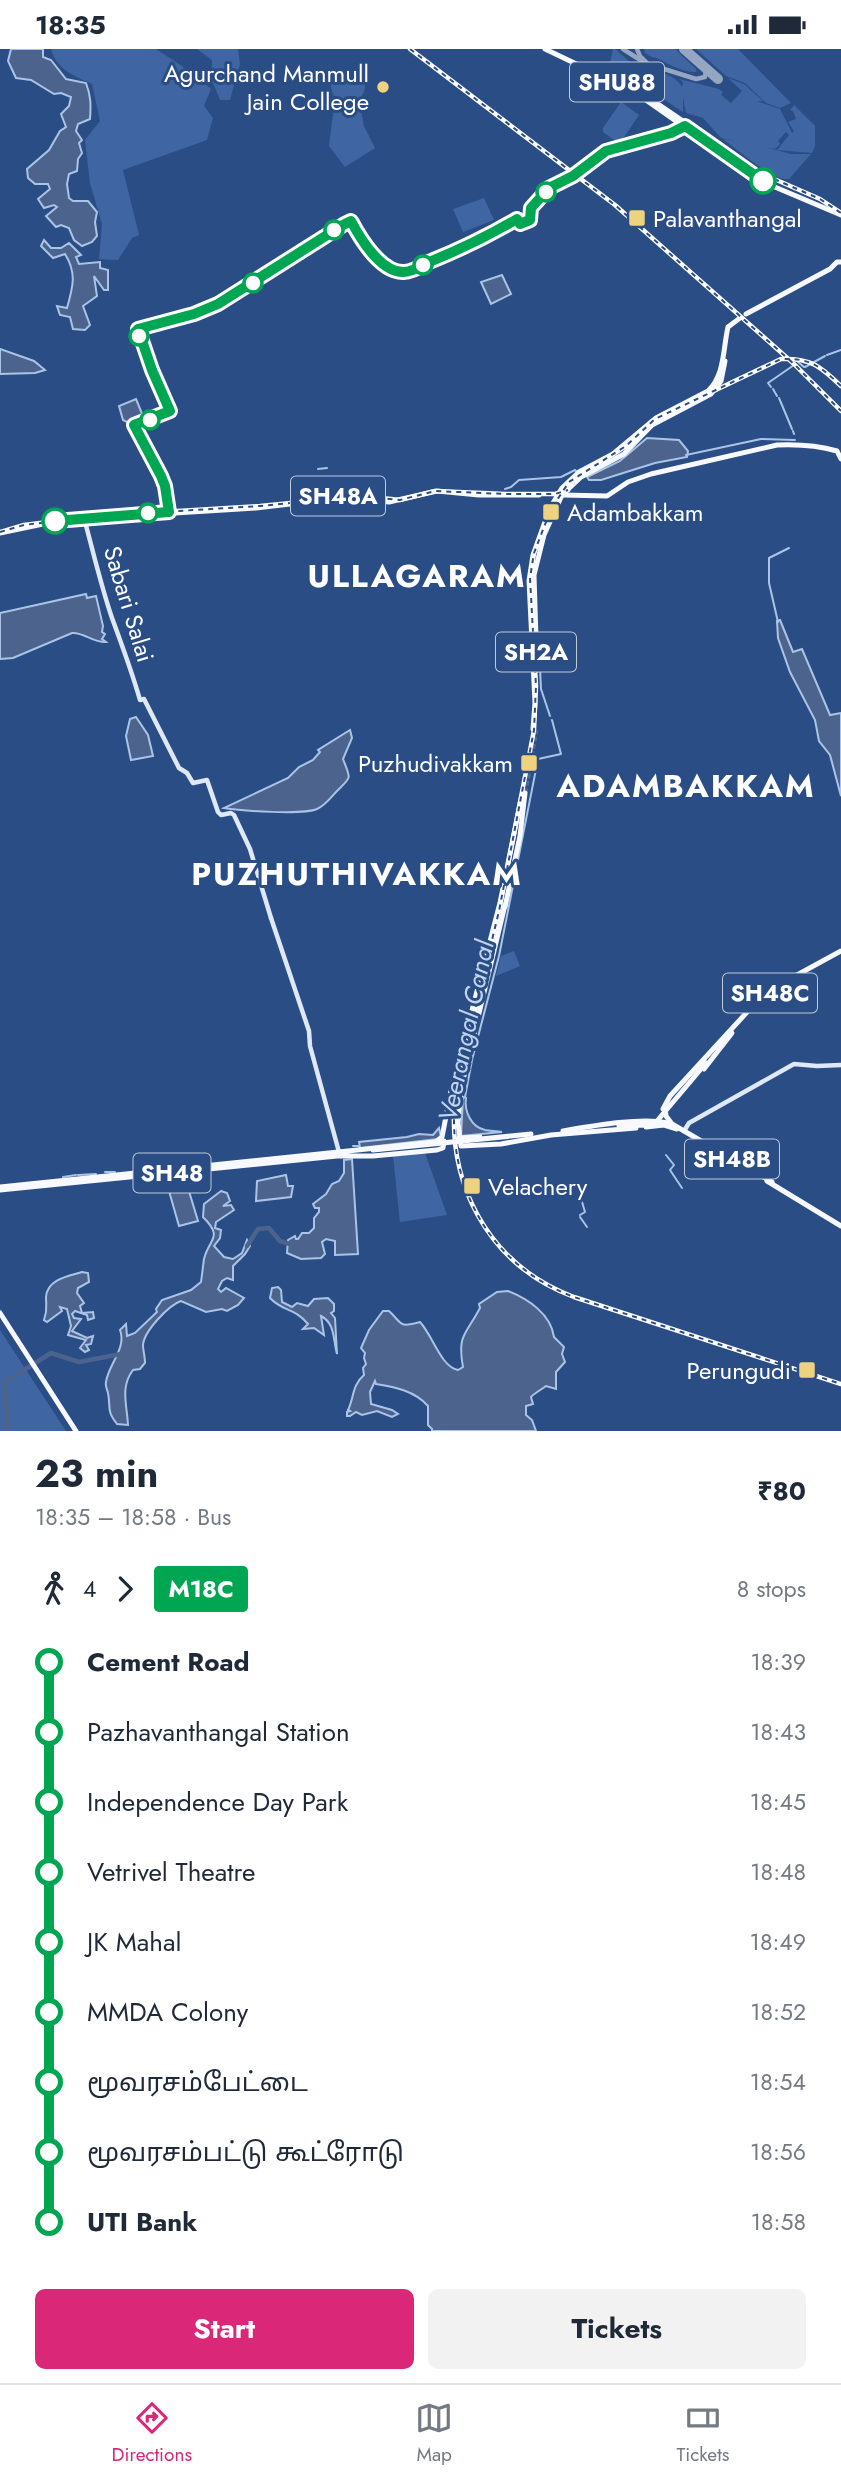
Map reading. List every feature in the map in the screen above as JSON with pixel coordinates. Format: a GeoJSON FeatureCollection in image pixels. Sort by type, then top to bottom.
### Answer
{"type":"FeatureCollection","features":[{"type":"Feature","properties":{"kind":"main road","name":"SHU88"},"geometry":{"type":"LineString","coordinates":[[545,49],[633,91],[760,178],[841,213]]}},
{"type":"Feature","properties":{"kind":"main road","name":"SHU88"},"geometry":{"type":"LineString","coordinates":[[553,49],[635,88],[760,178]]}},
{"type":"Feature","properties":{"kind":"main road","name":"SH2A"},"geometry":{"type":"LineString","coordinates":[[535,729],[537,703],[533,555],[545,520],[560,491],[576,477],[635,439],[650,424],[708,391],[718,380],[725,355],[728,327],[839,264]]}},
{"type":"Feature","properties":{"kind":"main road"},"geometry":{"type":"LineString","coordinates":[[562,495],[605,497],[635,479],[664,470],[780,445],[817,445],[837,451],[841,459]]}},
{"type":"Feature","properties":{"kind":"main road","name":"SH2A"},"geometry":{"type":"LineString","coordinates":[[532,575],[544,535],[562,495],[576,477]]}},
{"type":"Feature","properties":{"kind":"main road","name":"SH48A"},"geometry":{"type":"LineString","coordinates":[[0,533],[48,521],[228,508],[343,495],[398,500],[437,489],[539,495]]}},
{"type":"Feature","properties":{"kind":"main road","name":"Sabari Salai"},"geometry":{"type":"LineString","coordinates":[[84,518],[113,620],[121,637],[130,673],[142,699],[179,768],[187,773],[193,783],[206,779],[217,814],[221,817],[232,815],[247,847],[279,939]]}},
{"type":"Feature","properties":{"kind":"main road"},"geometry":{"type":"LineString","coordinates":[[524,793],[461,1088],[460,1136],[463,1147],[512,1142],[532,1136]]}},
{"type":"Feature","properties":{"kind":"main road"},"geometry":{"type":"LineString","coordinates":[[371,1152],[443,1148],[442,1137],[465,1035],[502,905]]}},
{"type":"Feature","properties":{"kind":"main road"},"geometry":{"type":"LineString","coordinates":[[279,939],[342,1153]]}},
{"type":"Feature","properties":{"kind":"main road"},"geometry":{"type":"LineString","coordinates":[[279,939],[310,1039]]}},
{"type":"Feature","properties":{"kind":"main road","name":"SH48C"},"geometry":{"type":"LineString","coordinates":[[653,1121],[660,1116],[668,1099],[768,991],[841,953]]}},
{"type":"Feature","properties":{"kind":"main road","name":"SH48C"},"geometry":{"type":"LineString","coordinates":[[706,1060],[770,993],[811,968]]}},
{"type":"Feature","properties":{"kind":"main road"},"geometry":{"type":"LineString","coordinates":[[742,1018],[670,1098],[665,1112],[667,1119],[673,1124],[778,1187]]}},
{"type":"Feature","properties":{"kind":"main road"},"geometry":{"type":"LineString","coordinates":[[666,1122],[669,1109],[706,1060]]}},
{"type":"Feature","properties":{"kind":"main road"},"geometry":{"type":"LineString","coordinates":[[570,1133],[652,1123],[659,1119],[706,1060]]}},
{"type":"Feature","properties":{"kind":"main road"},"geometry":{"type":"LineString","coordinates":[[684,1130],[689,1123],[794,1064],[841,1065]]}},
{"type":"Feature","properties":{"kind":"main road","name":"SH48"},"geometry":{"type":"LineString","coordinates":[[532,1136],[642,1125],[653,1121],[666,1122],[684,1130]]}},
{"type":"Feature","properties":{"kind":"main road","name":"SH48"},"geometry":{"type":"LineString","coordinates":[[3,1188],[642,1125],[664,1125],[684,1130]]}},
{"type":"Feature","properties":{"kind":"main road","name":"SH48B"},"geometry":{"type":"LineString","coordinates":[[684,1130],[841,1225]]}},
{"type":"Feature","properties":{"kind":"main road"},"geometry":{"type":"LineString","coordinates":[[460,1136],[532,1136]]}},
{"type":"Feature","properties":{"kind":"main road"},"geometry":{"type":"LineString","coordinates":[[0,1315],[75,1431]]}},
{"type":"Feature","properties":{"kind":"shaded area"},"geometry":{"type":"Polygon","coordinates":[[[11,49],[43,49],[43,57],[51,60],[66,79],[86,83],[90,119],[78,124],[76,131],[82,140],[79,143],[82,153],[78,159],[77,171],[69,174],[67,184],[69,198],[73,201],[88,201],[97,212],[97,236],[92,242],[82,246],[74,240],[69,228],[61,225],[56,227],[46,216],[57,207],[54,205],[44,208],[38,199],[50,189],[48,184],[35,184],[28,178],[27,169],[49,150],[60,131],[66,127],[61,114],[69,106],[71,97],[61,93],[54,94],[31,80],[16,78],[8,61],[11,49]]]}},
{"type":"Feature","properties":{"kind":"shaded area"},"geometry":{"type":"Polygon","coordinates":[[[51,49],[156,49],[194,74],[211,89],[204,106],[213,118],[207,140],[123,170],[139,235],[132,238],[118,260],[99,259],[102,224],[90,183],[85,140],[100,121],[92,84],[61,67],[51,49]]]}},
{"type":"Feature","properties":{"kind":"shaded area"},"geometry":{"type":"Polygon","coordinates":[[[197,49],[238,49],[240,64],[230,100],[220,100],[211,78],[212,60],[197,49]]]}},
{"type":"Feature","properties":{"kind":"shaded area"},"geometry":{"type":"Polygon","coordinates":[[[613,49],[630,62],[630,67],[666,74],[682,87],[683,82],[679,79],[719,89],[723,92],[721,95],[731,103],[742,91],[728,78],[744,84],[763,101],[757,101],[780,109],[792,133],[794,131],[788,122],[796,119],[790,110],[794,105],[815,126],[815,146],[812,153],[777,150],[789,135],[786,132],[775,149],[765,147],[791,154],[811,154],[789,179],[774,175],[723,139],[736,141],[721,138],[703,118],[686,113],[683,97],[683,112],[648,89],[656,82],[653,80],[646,88],[612,68],[610,63],[613,49]]]}},
{"type":"Feature","properties":{"kind":"shaded area"},"geometry":{"type":"Polygon","coordinates":[[[644,49],[675,49],[696,72],[682,70],[649,56],[644,49]]]}},
{"type":"Feature","properties":{"kind":"shaded area"},"geometry":{"type":"Polygon","coordinates":[[[696,49],[738,49],[791,103],[780,108],[766,103],[745,83],[726,76],[696,49]]]}},
{"type":"Feature","properties":{"kind":"shaded area"},"geometry":{"type":"Polygon","coordinates":[[[348,69],[360,74],[365,86],[360,98],[348,103],[336,98],[331,86],[336,74],[348,69]]]}},
{"type":"Feature","properties":{"kind":"shaded area"},"geometry":{"type":"Polygon","coordinates":[[[621,102],[639,115],[622,140],[617,142],[603,132],[603,128],[621,102]]]}},
{"type":"Feature","properties":{"kind":"shaded area"},"geometry":{"type":"Polygon","coordinates":[[[334,106],[361,110],[364,126],[375,148],[345,167],[329,146],[334,106]]]}},
{"type":"Feature","properties":{"kind":"shaded area"},"geometry":{"type":"Polygon","coordinates":[[[484,198],[494,220],[463,232],[453,209],[484,198]]]}},
{"type":"Feature","properties":{"kind":"shaded area"},"geometry":{"type":"Polygon","coordinates":[[[44,240],[51,248],[61,248],[69,243],[81,255],[76,257],[79,264],[100,262],[100,268],[108,270],[108,290],[104,290],[94,276],[97,296],[83,306],[90,325],[85,330],[73,329],[70,317],[60,315],[57,306],[67,308],[71,293],[71,267],[65,254],[53,258],[41,246],[44,240]]]}},
{"type":"Feature","properties":{"kind":"shaded area"},"geometry":{"type":"Polygon","coordinates":[[[502,275],[511,294],[491,304],[481,282],[502,275]]]}},
{"type":"Feature","properties":{"kind":"shaded area"},"geometry":{"type":"Polygon","coordinates":[[[0,349],[34,361],[45,370],[35,373],[0,374],[0,349]]]}},
{"type":"Feature","properties":{"kind":"shaded area"},"geometry":{"type":"Polygon","coordinates":[[[136,399],[145,421],[131,424],[123,420],[119,406],[136,399]]]}},
{"type":"Feature","properties":{"kind":"shaded area"},"geometry":{"type":"Polygon","coordinates":[[[647,438],[679,440],[688,451],[687,457],[655,463],[601,480],[589,480],[587,477],[620,461],[647,438]]]}},
{"type":"Feature","properties":{"kind":"shaded area"},"geometry":{"type":"Polygon","coordinates":[[[86,594],[87,598],[96,596],[102,632],[105,634],[102,639],[106,642],[72,633],[13,658],[0,659],[0,613],[86,594]]]}},
{"type":"Feature","properties":{"kind":"shaded area"},"geometry":{"type":"Polygon","coordinates":[[[780,620],[793,652],[802,649],[830,715],[841,713],[841,796],[830,755],[819,741],[815,720],[790,672],[778,638],[777,621],[780,620]]]}},
{"type":"Feature","properties":{"kind":"shaded area"},"geometry":{"type":"Polygon","coordinates":[[[136,717],[148,735],[153,756],[131,760],[126,736],[130,719],[136,717]]]}},
{"type":"Feature","properties":{"kind":"shaded area"},"geometry":{"type":"Polygon","coordinates":[[[350,730],[352,738],[343,759],[349,777],[326,803],[317,809],[286,812],[224,808],[288,778],[299,767],[313,760],[320,752],[318,750],[350,730]]]}},
{"type":"Feature","properties":{"kind":"shaded area"},"geometry":{"type":"Polygon","coordinates":[[[514,951],[520,966],[496,976],[501,956],[514,951]]]}},
{"type":"Feature","properties":{"kind":"shaded area"},"geometry":{"type":"Polygon","coordinates":[[[463,1097],[466,1098],[466,1108],[476,1126],[502,1132],[461,1136],[463,1097]]]}},
{"type":"Feature","properties":{"kind":"shaded area"},"geometry":{"type":"Polygon","coordinates":[[[439,1128],[441,1137],[438,1139],[360,1148],[359,1142],[419,1134],[433,1135],[439,1128]]]}},
{"type":"Feature","properties":{"kind":"shaded area"},"geometry":{"type":"Polygon","coordinates":[[[425,1153],[447,1215],[400,1222],[393,1156],[425,1153]]]}},
{"type":"Feature","properties":{"kind":"shaded area"},"geometry":{"type":"Polygon","coordinates":[[[352,1159],[358,1254],[335,1255],[335,1241],[326,1239],[322,1242],[325,1254],[321,1258],[301,1259],[287,1253],[288,1240],[295,1236],[298,1239],[302,1233],[309,1233],[314,1228],[314,1218],[319,1208],[315,1208],[313,1204],[326,1194],[332,1184],[339,1181],[344,1173],[344,1160],[352,1159]]]}},
{"type":"Feature","properties":{"kind":"shaded area"},"geometry":{"type":"Polygon","coordinates":[[[286,1175],[288,1186],[293,1186],[291,1197],[256,1201],[257,1181],[286,1175]]]}},
{"type":"Feature","properties":{"kind":"shaded area"},"geometry":{"type":"Polygon","coordinates":[[[185,1178],[198,1221],[179,1226],[167,1184],[185,1178]]]}},
{"type":"Feature","properties":{"kind":"shaded area"},"geometry":{"type":"Polygon","coordinates":[[[221,1191],[227,1193],[230,1201],[223,1206],[231,1205],[234,1210],[216,1222],[215,1228],[221,1230],[220,1238],[214,1246],[224,1257],[233,1259],[242,1253],[247,1240],[250,1246],[233,1266],[233,1280],[227,1278],[222,1281],[218,1289],[221,1292],[226,1288],[244,1298],[227,1311],[222,1309],[206,1312],[181,1301],[164,1313],[144,1339],[145,1363],[140,1369],[133,1370],[129,1376],[125,1396],[128,1425],[117,1424],[110,1412],[106,1384],[121,1343],[120,1330],[126,1324],[127,1336],[135,1333],[157,1312],[162,1300],[191,1290],[201,1282],[204,1259],[214,1234],[203,1217],[204,1204],[221,1191]]]}},
{"type":"Feature","properties":{"kind":"shaded area"},"geometry":{"type":"Polygon","coordinates":[[[82,1272],[88,1273],[89,1282],[78,1288],[77,1293],[84,1303],[80,1306],[82,1313],[93,1312],[94,1318],[88,1320],[87,1315],[75,1311],[72,1314],[74,1318],[81,1319],[72,1331],[87,1338],[93,1336],[91,1344],[86,1345],[89,1350],[85,1352],[80,1348],[86,1340],[68,1335],[71,1326],[67,1309],[60,1307],[62,1311],[47,1322],[44,1320],[50,1286],[60,1279],[82,1272]]]}},
{"type":"Feature","properties":{"kind":"shaded area"},"geometry":{"type":"Polygon","coordinates":[[[278,1287],[281,1290],[282,1302],[292,1307],[297,1303],[308,1306],[314,1299],[328,1298],[334,1304],[334,1311],[331,1313],[335,1318],[337,1354],[331,1327],[326,1319],[321,1316],[324,1335],[314,1328],[303,1329],[308,1324],[303,1319],[270,1298],[272,1288],[278,1287]]]}},
{"type":"Feature","properties":{"kind":"shaded area"},"geometry":{"type":"Polygon","coordinates":[[[508,1291],[523,1298],[543,1314],[554,1337],[564,1347],[562,1354],[565,1362],[556,1372],[556,1389],[546,1386],[531,1397],[533,1404],[526,1406],[526,1415],[532,1420],[536,1431],[432,1431],[428,1425],[428,1406],[423,1401],[411,1393],[376,1384],[375,1381],[370,1392],[371,1404],[398,1414],[392,1417],[377,1411],[362,1415],[356,1412],[347,1416],[355,1387],[364,1375],[365,1353],[361,1348],[369,1330],[383,1311],[389,1311],[404,1325],[420,1322],[442,1357],[452,1368],[458,1370],[463,1367],[462,1341],[480,1308],[479,1304],[497,1292],[508,1291]]]}},
{"type":"Feature","properties":{"kind":"shaded area"},"geometry":{"type":"Polygon","coordinates":[[[0,1330],[66,1431],[0,1431],[0,1330]]]}},
{"type":"Feature","properties":{"kind":"waterway"},"geometry":{"type":"LineString","coordinates":[[827,355],[841,350]]}},
{"type":"Feature","properties":{"kind":"waterway"},"geometry":{"type":"LineString","coordinates":[[805,367],[825,356]]}},
{"type":"Feature","properties":{"kind":"waterway"},"geometry":{"type":"LineString","coordinates":[[798,362],[804,367]]}},
{"type":"Feature","properties":{"kind":"waterway"},"geometry":{"type":"LineString","coordinates":[[771,387],[768,383],[794,365]]}},
{"type":"Feature","properties":{"kind":"waterway"},"geometry":{"type":"LineString","coordinates":[[773,389],[777,396]]}},
{"type":"Feature","properties":{"kind":"waterway"},"geometry":{"type":"LineString","coordinates":[[779,398],[792,429]]}},
{"type":"Feature","properties":{"kind":"waterway"},"geometry":{"type":"LineString","coordinates":[[686,455],[761,439],[795,440]]}},
{"type":"Feature","properties":{"kind":"waterway","name":"Veerangal Canal"},"geometry":{"type":"LineString","coordinates":[[318,469],[327,468]]}},
{"type":"Feature","properties":{"kind":"waterway"},"geometry":{"type":"LineString","coordinates":[[505,489],[519,480],[561,477],[575,470],[577,472]]}},
{"type":"Feature","properties":{"kind":"waterway"},"geometry":{"type":"LineString","coordinates":[[778,622],[769,583],[769,558],[789,548]]}},
{"type":"Feature","properties":{"kind":"waterway","name":"Veerangal Canal"},"geometry":{"type":"LineString","coordinates":[[540,668],[541,689],[550,716]]}},
{"type":"Feature","properties":{"kind":"waterway","name":"Veerangal Canal"},"geometry":{"type":"LineString","coordinates":[[465,1097],[499,956],[538,759],[561,754],[552,720]]}},
{"type":"Feature","properties":{"kind":"waterway","name":"Veerangal Canal"},"geometry":{"type":"LineString","coordinates":[[353,1146],[359,1146]]}},
{"type":"Feature","properties":{"kind":"waterway"},"geometry":{"type":"LineString","coordinates":[[666,1155],[674,1165],[670,1170],[682,1188]]}},
{"type":"Feature","properties":{"kind":"waterway"},"geometry":{"type":"LineString","coordinates":[[105,1172],[115,1172]]}},
{"type":"Feature","properties":{"kind":"waterway"},"geometry":{"type":"LineString","coordinates":[[78,1175],[96,1174]]}},
{"type":"Feature","properties":{"kind":"waterway"},"geometry":{"type":"LineString","coordinates":[[63,1177],[76,1175]]}},
{"type":"Feature","properties":{"kind":"waterway"},"geometry":{"type":"LineString","coordinates":[[577,1185],[585,1212],[580,1215]]}},
{"type":"Feature","properties":{"kind":"waterway"},"geometry":{"type":"LineString","coordinates":[[580,1217],[587,1227]]}},
{"type":"Feature","properties":{"kind":"waterway"},"geometry":{"type":"LineString","coordinates":[[247,1246],[258,1229],[269,1228],[280,1241],[293,1245]]}},
{"type":"Feature","properties":{"kind":"waterway"},"geometry":{"type":"LineString","coordinates":[[8,1431],[5,1382],[51,1353],[79,1362],[121,1354]]}},
{"type":"Feature","properties":{"kind":"taxiway"},"geometry":{"type":"LineString","coordinates":[[623,49],[645,63],[696,79],[705,77],[706,68]]}},
{"type":"Feature","properties":{"kind":"taxiway"},"geometry":{"type":"LineString","coordinates":[[637,49],[646,62]]}},
{"type":"Feature","properties":{"kind":"runway"},"geometry":{"type":"LineString","coordinates":[[684,49],[718,79]]}},
{"type":"Feature","properties":{"kind":"tunnel"},"geometry":{"type":"LineString","coordinates":[[525,793],[536,730]]}},
{"type":"Feature","properties":{"kind":"railway"},"geometry":{"type":"LineString","coordinates":[[410,49],[615,205],[794,364],[841,411]]}},
{"type":"Feature","properties":{"kind":"railway"},"geometry":{"type":"LineString","coordinates":[[765,175],[820,199],[841,213]]}},
{"type":"Feature","properties":{"kind":"railway"},"geometry":{"type":"LineString","coordinates":[[841,386],[827,373],[808,362],[781,359],[655,419],[626,446],[569,482],[551,509],[534,553],[530,578],[536,686],[534,730],[499,911],[456,1089],[454,1123],[457,1155],[465,1186],[477,1215],[495,1241],[517,1263],[543,1282],[574,1297],[841,1384]]}},
{"type":"Feature","properties":{"kind":"railway"},"geometry":{"type":"LineString","coordinates":[[0,532],[24,525],[96,516],[260,506],[363,496],[400,500],[435,491],[555,494],[568,490]]}},
{"type":"Feature","properties":{"kind":"bus line","name":"M18C"},"geometry":{"type":"LineString","coordinates":[[55,521],[169,512],[161,476],[134,425],[170,411],[138,329],[194,314],[218,304],[351,221],[371,254],[393,269],[404,272],[463,248],[517,219],[520,224],[530,220],[531,208],[552,185],[573,176],[610,148],[671,133],[685,126],[763,181]]}},
{"type":"Feature","properties":{"kind":"place","name":"Agurchand Manmull Jain College"},"geometry":{"type":"Point","coordinates":[383,87]}},
{"type":"Feature","properties":{"kind":"place","name":"Palavanthangal"},"geometry":{"type":"Point","coordinates":[637,218]}},
{"type":"Feature","properties":{"kind":"place","name":"Adambakkam"},"geometry":{"type":"Point","coordinates":[551,512]}},
{"type":"Feature","properties":{"kind":"place","name":"Puzhudivakkam"},"geometry":{"type":"Point","coordinates":[529,763]}},
{"type":"Feature","properties":{"kind":"place","name":"Velachery"},"geometry":{"type":"Point","coordinates":[472,1186]}},
{"type":"Feature","properties":{"kind":"place","name":"Perungudi"},"geometry":{"type":"Point","coordinates":[807,1370]}},
{"type":"Feature","properties":{"kind":"district","name":"ULLAGARAM"},"geometry":{"type":"Point","coordinates":[417,576]}},
{"type":"Feature","properties":{"kind":"district","name":"ADAMBAKKAM"},"geometry":{"type":"Point","coordinates":[686,786]}},
{"type":"Feature","properties":{"kind":"district","name":"PUZHUTHIVAKKAM"},"geometry":{"type":"Point","coordinates":[357,874]}}]}
